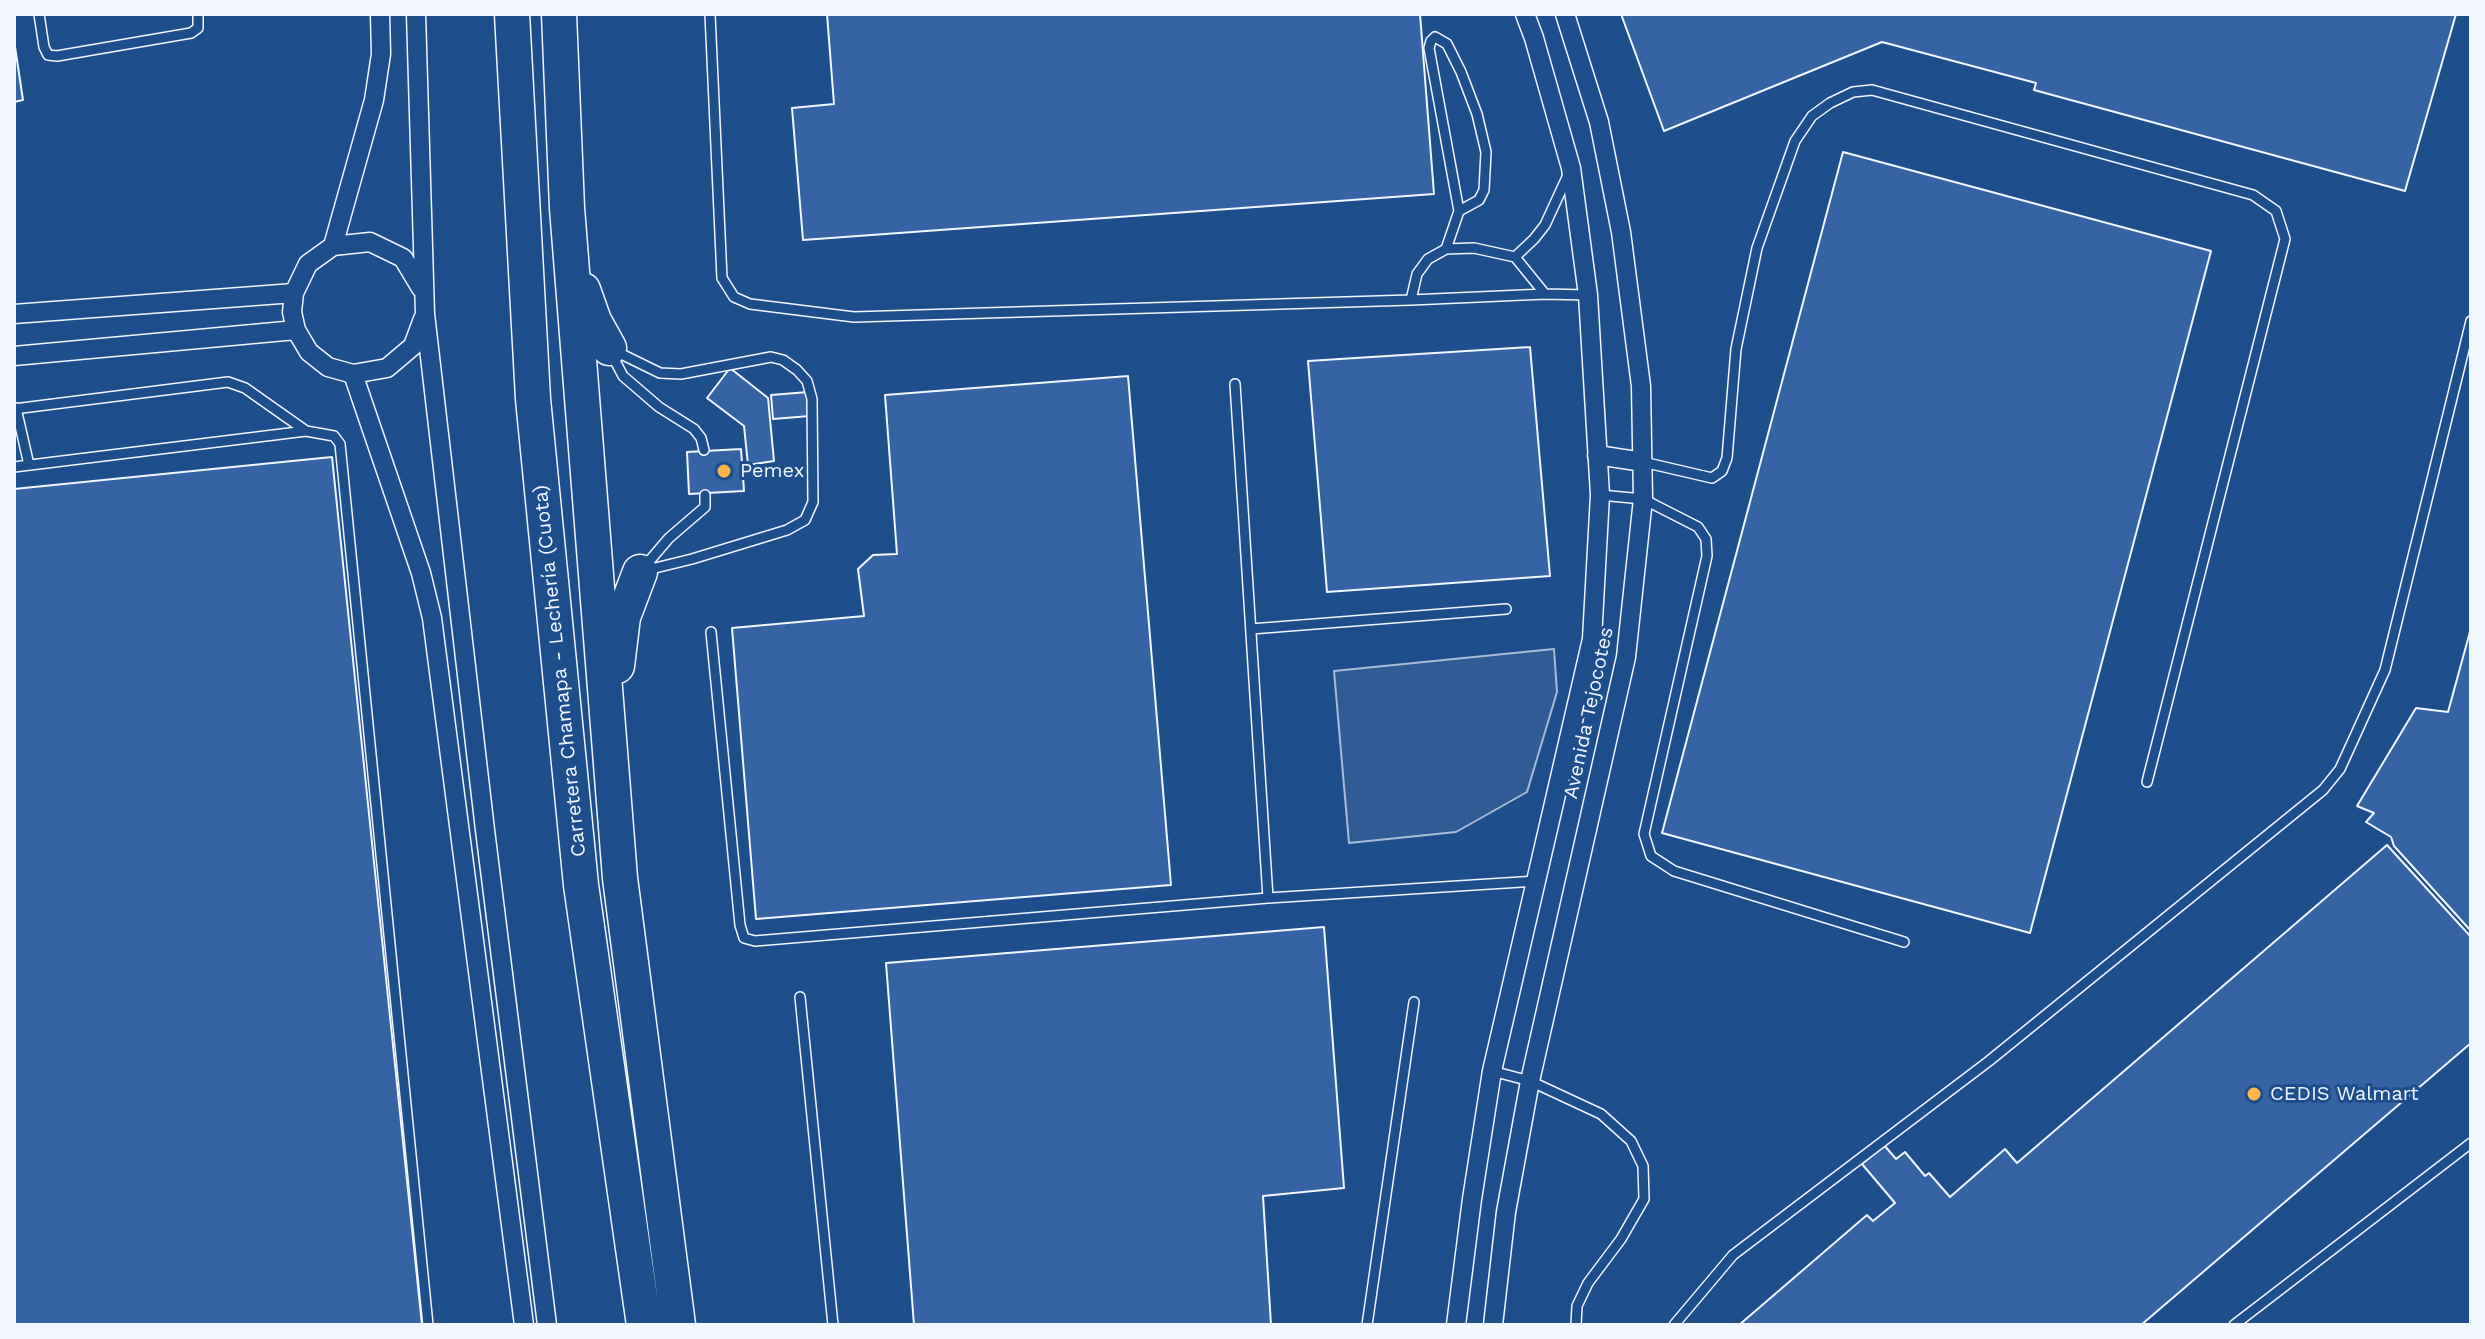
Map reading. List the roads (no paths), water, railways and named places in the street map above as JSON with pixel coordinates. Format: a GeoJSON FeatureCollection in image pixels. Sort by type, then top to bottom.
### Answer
{"type":"FeatureCollection","features":[{"type":"Feature","properties":{"kind":"highway","name":"Carretera Chamapa - Lechería (Cuota)"},"geometry":{"type":"LineString","coordinates":[[512,14],[533,399],[579,869],[644,1325]]}},
{"type":"Feature","properties":{"kind":"highway","name":"Carretera Chamapa - Lechería (Cuota)"},"geometry":{"type":"LineString","coordinates":[[559,14],[567,208],[620,878],[678,1325]]}},
{"type":"Feature","properties":{"kind":"highway"},"geometry":{"type":"LineString","coordinates":[[567,208],[584,296],[609,348]]}},
{"type":"Feature","properties":{"kind":"highway"},"geometry":{"type":"LineString","coordinates":[[620,878],[624,783],[616,659],[623,617],[640,572]]}},
{"type":"Feature","properties":{"kind":"street"},"geometry":{"type":"LineString","coordinates":[[333,246],[374,100],[381,54],[380,14]]}},
{"type":"Feature","properties":{"kind":"street"},"geometry":{"type":"LineString","coordinates":[[416,14],[425,314],[486,845],[547,1325]]}},
{"type":"Feature","properties":{"kind":"street","name":"Avenida Tejocotes"},"geometry":{"type":"LineString","coordinates":[[1456,1325],[1492,1071],[1592,639],[1600,495],[1588,295],[1571,168],[1525,14]]}},
{"type":"Feature","properties":{"kind":"street","name":"Avenida Tejocotes"},"geometry":{"type":"LineString","coordinates":[[1493,1325],[1506,1212],[1530,1081],[1626,657],[1643,499],[1641,386],[1621,232],[1599,122],[1565,14]]}},
{"type":"Feature","properties":{"kind":"street"},"geometry":{"type":"LineString","coordinates":[[423,290],[403,258],[370,242],[333,246],[308,264],[294,293],[292,312],[296,330],[309,352],[328,367],[353,374],[387,368],[413,346],[425,314]]}},
{"type":"Feature","properties":{"kind":"street"},"geometry":{"type":"LineString","coordinates":[[14,314],[294,293]]}},
{"type":"Feature","properties":{"kind":"street"},"geometry":{"type":"LineString","coordinates":[[14,356],[296,330]]}},
{"type":"Feature","properties":{"kind":"street"},"geometry":{"type":"LineString","coordinates":[[353,374],[421,573],[432,618],[524,1325]]}},
{"type":"Feature","properties":{"kind":"street"},"geometry":{"type":"LineString","coordinates":[[1597,455],[1643,462]]}},
{"type":"Feature","properties":{"kind":"lane"},"geometry":{"type":"LineString","coordinates":[[39,14],[44,47],[48,55],[57,56],[191,33],[198,28],[198,14]]}},
{"type":"Feature","properties":{"kind":"lane"},"geometry":{"type":"LineString","coordinates":[[710,14],[722,278],[734,297],[750,304],[854,317],[1588,295]]}},
{"type":"Feature","properties":{"kind":"lane"},"geometry":{"type":"LineString","coordinates":[[1446,249],[1459,211],[1429,48],[1435,37],[1447,44],[1461,72],[1477,114],[1486,152],[1484,190],[1479,200],[1459,211]]}},
{"type":"Feature","properties":{"kind":"lane"},"geometry":{"type":"LineString","coordinates":[[1643,462],[1712,478],[1722,471],[1727,458],[1736,349],[1757,248],[1795,141],[1812,116],[1853,92],[1872,90],[2253,195],[2276,211],[2285,239],[2147,782]]}},
{"type":"Feature","properties":{"kind":"lane"},"geometry":{"type":"LineString","coordinates":[[1515,257],[1545,225],[1571,168]]}},
{"type":"Feature","properties":{"kind":"lane"},"geometry":{"type":"LineString","coordinates":[[1411,300],[1417,274],[1428,259],[1446,249],[1474,248],[1515,257],[1545,294]]}},
{"type":"Feature","properties":{"kind":"lane"},"geometry":{"type":"LineString","coordinates":[[1674,1325],[1733,1255],[1989,1061],[2323,790],[2340,769],[2385,670],[2471,321]]}},
{"type":"Feature","properties":{"kind":"lane"},"geometry":{"type":"LineString","coordinates":[[609,348],[623,376],[659,407],[694,429],[701,438],[704,450]]}},
{"type":"Feature","properties":{"kind":"lane"},"geometry":{"type":"LineString","coordinates":[[609,348],[660,373],[681,374],[771,357],[783,360],[807,381],[812,399],[813,502],[805,520],[787,530],[640,572]]}},
{"type":"Feature","properties":{"kind":"lane"},"geometry":{"type":"LineString","coordinates":[[29,465],[15,408],[228,382],[245,388],[306,431]]}},
{"type":"Feature","properties":{"kind":"lane"},"geometry":{"type":"LineString","coordinates":[[1235,384],[1268,898]]}},
{"type":"Feature","properties":{"kind":"lane"},"geometry":{"type":"LineString","coordinates":[[14,467],[306,431],[334,436],[340,444],[428,1325]]}},
{"type":"Feature","properties":{"kind":"lane"},"geometry":{"type":"LineString","coordinates":[[640,572],[669,538],[705,507],[705,495]]}},
{"type":"Feature","properties":{"kind":"lane"},"geometry":{"type":"LineString","coordinates":[[1600,495],[1643,499],[1698,527],[1706,539],[1707,556],[1644,834],[1651,856],[1674,871],[1904,942]]}},
{"type":"Feature","properties":{"kind":"lane"},"geometry":{"type":"LineString","coordinates":[[1251,629],[1506,609]]}},
{"type":"Feature","properties":{"kind":"lane"},"geometry":{"type":"LineString","coordinates":[[711,632],[740,925],[744,938],[755,941],[1268,898],[1537,881]]}},
{"type":"Feature","properties":{"kind":"lane"},"geometry":{"type":"LineString","coordinates":[[800,997],[833,1325]]}},
{"type":"Feature","properties":{"kind":"lane"},"geometry":{"type":"LineString","coordinates":[[1367,1325],[1414,1002]]}},
{"type":"Feature","properties":{"kind":"lane"},"geometry":{"type":"LineString","coordinates":[[1492,1071],[1530,1081],[1601,1114],[1631,1141],[1643,1166],[1644,1199],[1621,1239],[1588,1283],[1577,1306],[1576,1325]]}},
{"type":"Feature","properties":{"kind":"lane"},"geometry":{"type":"LineString","coordinates":[[2234,1325],[2471,1143]]}},
{"type":"Feature","properties":{"kind":"place","name":"Pemex"},"geometry":{"type":"Point","coordinates":[724,471]}},
{"type":"Feature","properties":{"kind":"place","name":"CEDIS Walmart"},"geometry":{"type":"Point","coordinates":[2254,1094]}}]}
